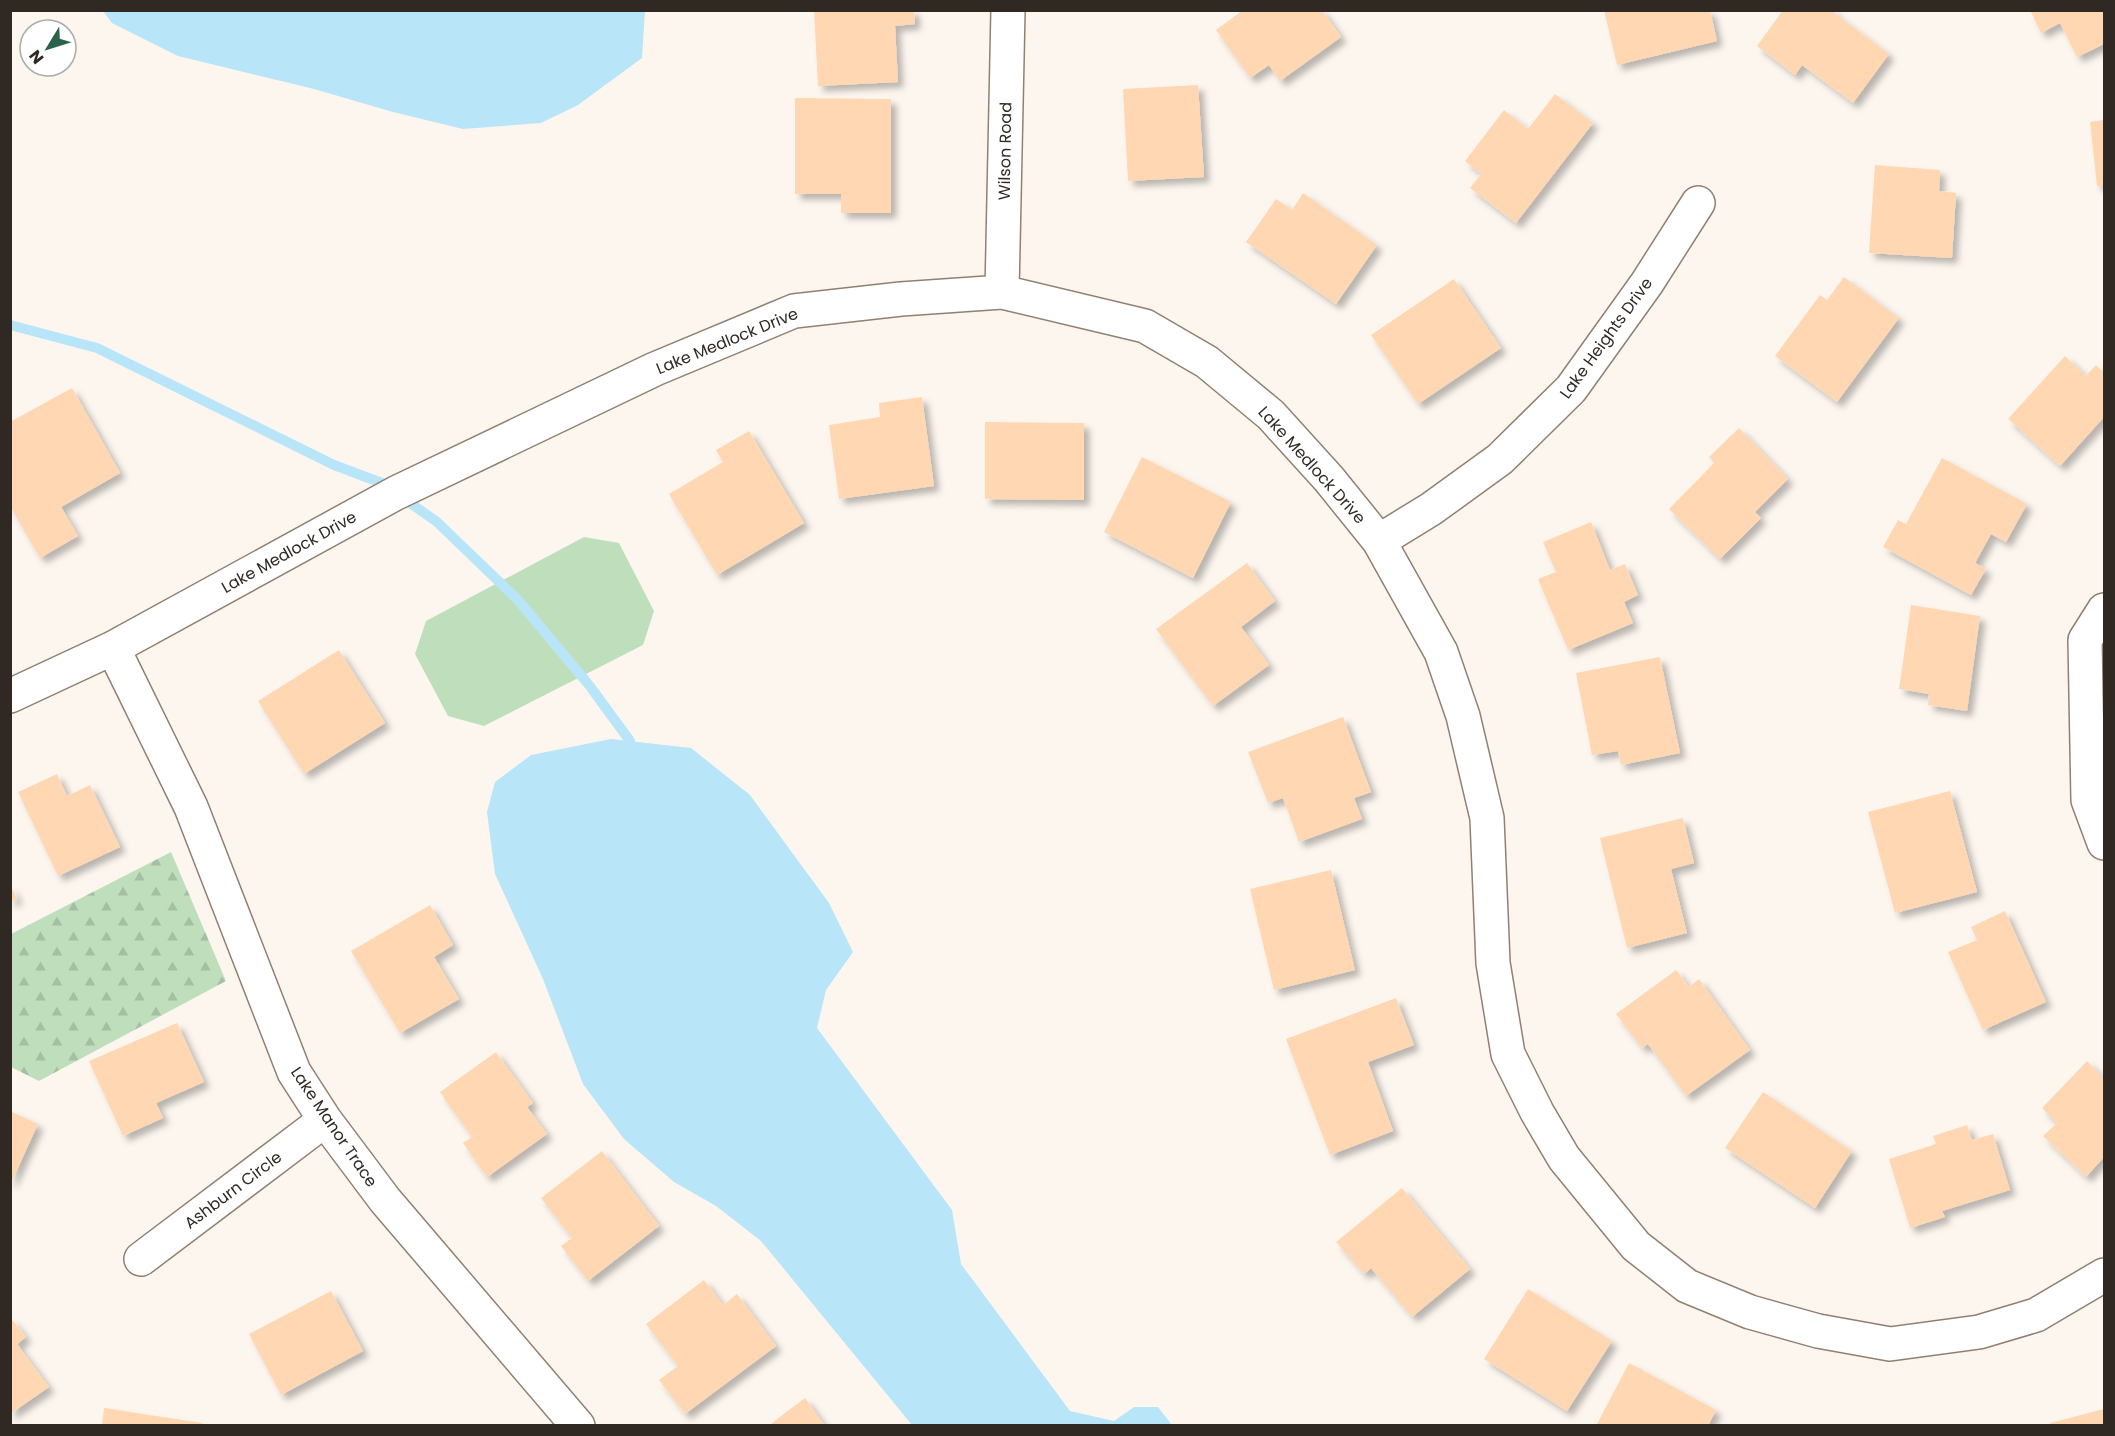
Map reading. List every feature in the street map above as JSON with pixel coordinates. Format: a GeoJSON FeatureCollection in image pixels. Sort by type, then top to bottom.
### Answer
{"type":"FeatureCollection","features":[{"type":"Feature","properties":{"kind":"street","name":"Wilson Road"},"geometry":{"type":"LineString","coordinates":[[1002,292],[1008,10]]}},
{"type":"Feature","properties":{"kind":"street","name":"Lake Heights Drive"},"geometry":{"type":"LineString","coordinates":[[1379,541],[1431,508],[1500,459],[1571,389],[1647,283],[1698,203]]}},
{"type":"Feature","properties":{"kind":"street","name":"Lake Medlock Drive"},"geometry":{"type":"LineString","coordinates":[[10,696],[113,648],[396,493],[655,369],[794,311],[901,298],[1002,292],[1145,326],[1206,362],[1271,415],[1329,479],[1379,541],[1441,652],[1463,716],[1487,818],[1493,963],[1508,1054],[1563,1158],[1636,1246],[1687,1286],[1750,1312],[1818,1331],[1890,1344],[1979,1332],[2036,1316],[2104,1275]]}},
{"type":"Feature","properties":{"kind":"street"},"geometry":{"type":"LineString","coordinates":[[2104,610],[2085,640],[2088,801],[2104,843]]}},
{"type":"Feature","properties":{"kind":"street","name":"Lake Manor Trace"},"geometry":{"type":"LineString","coordinates":[[113,648],[191,807],[294,1072],[325,1120],[385,1200],[578,1425]]}},
{"type":"Feature","properties":{"kind":"street","name":"Ashburn Circle"},"geometry":{"type":"LineString","coordinates":[[141,1259],[325,1120]]}},
{"type":"Feature","properties":{"kind":"green space"},"geometry":{"type":"Polygon","coordinates":[[[584,537],[619,543],[654,611],[643,645],[484,726],[448,716],[415,654],[426,621],[584,537]]]}},
{"type":"Feature","properties":{"kind":"green space"},"geometry":{"type":"Polygon","coordinates":[[[171,852],[226,981],[39,1081],[11,1067],[11,934],[171,852]]]}},
{"type":"Feature","properties":{"kind":"water"},"geometry":{"type":"Polygon","coordinates":[[[645,10],[642,58],[578,105],[541,123],[463,129],[178,56],[112,23],[103,11],[645,10]]]}},
{"type":"Feature","properties":{"kind":"water"},"geometry":{"type":"Polygon","coordinates":[[[611,739],[691,748],[750,795],[829,903],[853,952],[826,990],[817,1028],[952,1210],[961,1264],[1070,1411],[1114,1421],[1134,1407],[1158,1407],[1172,1425],[912,1425],[761,1241],[716,1206],[674,1182],[624,1139],[583,1084],[543,979],[495,874],[487,812],[495,782],[531,755],[611,739]]]}},
{"type":"Feature","properties":{"kind":"building"},"geometry":{"type":"Polygon","coordinates":[[[814,10],[914,10],[915,24],[895,26],[898,82],[818,86],[814,10]]]}},
{"type":"Feature","properties":{"kind":"building"},"geometry":{"type":"Polygon","coordinates":[[[1243,10],[1322,10],[1341,37],[1280,81],[1269,65],[1250,78],[1216,30],[1243,10]]]}},
{"type":"Feature","properties":{"kind":"building"},"geometry":{"type":"Polygon","coordinates":[[[1604,10],[1710,10],[1717,41],[1617,65],[1604,10]]]}},
{"type":"Feature","properties":{"kind":"building"},"geometry":{"type":"Polygon","coordinates":[[[1783,10],[1836,10],[1834,13],[1889,54],[1853,103],[1802,65],[1795,75],[1757,46],[1783,10]]]}},
{"type":"Feature","properties":{"kind":"building"},"geometry":{"type":"Polygon","coordinates":[[[2030,10],[2104,10],[2104,44],[2077,57],[2060,23],[2041,33],[2030,10]]]}},
{"type":"Feature","properties":{"kind":"building"},"geometry":{"type":"Polygon","coordinates":[[[1198,85],[1204,177],[1128,181],[1123,89],[1198,85]]]}},
{"type":"Feature","properties":{"kind":"building"},"geometry":{"type":"Polygon","coordinates":[[[1555,94],[1593,123],[1516,223],[1470,188],[1481,174],[1465,161],[1504,110],[1528,129],[1555,94]]]}},
{"type":"Feature","properties":{"kind":"building"},"geometry":{"type":"Polygon","coordinates":[[[795,98],[891,99],[891,213],[841,213],[841,194],[795,194],[795,98]]]}},
{"type":"Feature","properties":{"kind":"building"},"geometry":{"type":"Polygon","coordinates":[[[2104,120],[2104,186],[2097,186],[2090,122],[2104,120]]]}},
{"type":"Feature","properties":{"kind":"building"},"geometry":{"type":"Polygon","coordinates":[[[1875,165],[1940,170],[1939,191],[1956,193],[1952,258],[1869,253],[1875,165]]]}},
{"type":"Feature","properties":{"kind":"building"},"geometry":{"type":"Polygon","coordinates":[[[1303,193],[1377,245],[1336,304],[1246,242],[1276,199],[1292,210],[1303,193]]]}},
{"type":"Feature","properties":{"kind":"building"},"geometry":{"type":"Polygon","coordinates":[[[1844,277],[1899,318],[1837,402],[1775,356],[1820,295],[1827,300],[1844,277]]]}},
{"type":"Feature","properties":{"kind":"building"},"geometry":{"type":"Polygon","coordinates":[[[1454,279],[1501,348],[1418,404],[1371,335],[1454,279]]]}},
{"type":"Feature","properties":{"kind":"building"},"geometry":{"type":"Polygon","coordinates":[[[2065,356],[2086,376],[2096,365],[2104,373],[2104,417],[2060,466],[2008,419],[2065,356]]]}},
{"type":"Feature","properties":{"kind":"building"},"geometry":{"type":"Polygon","coordinates":[[[72,388],[120,473],[61,507],[78,536],[40,558],[10,506],[10,422],[72,388]]]}},
{"type":"Feature","properties":{"kind":"building"},"geometry":{"type":"Polygon","coordinates":[[[922,397],[934,486],[839,499],[829,425],[880,417],[879,403],[922,397]]]}},
{"type":"Feature","properties":{"kind":"building"},"geometry":{"type":"Polygon","coordinates":[[[985,422],[1084,423],[1084,500],[985,499],[985,422]]]}},
{"type":"Feature","properties":{"kind":"building"},"geometry":{"type":"Polygon","coordinates":[[[1739,428],[1788,479],[1755,512],[1761,518],[1720,559],[1669,509],[1714,463],[1709,457],[1739,428]]]}},
{"type":"Feature","properties":{"kind":"building"},"geometry":{"type":"Polygon","coordinates":[[[749,431],[804,523],[717,575],[669,494],[723,462],[716,450],[749,431]]]}},
{"type":"Feature","properties":{"kind":"building"},"geometry":{"type":"Polygon","coordinates":[[[1142,457],[1231,502],[1193,578],[1104,532],[1142,457]]]}},
{"type":"Feature","properties":{"kind":"building"},"geometry":{"type":"Polygon","coordinates":[[[1942,458],[2027,504],[2006,542],[1991,534],[1975,563],[1986,569],[1971,595],[1883,547],[1898,520],[1906,524],[1942,458]]]}},
{"type":"Feature","properties":{"kind":"building"},"geometry":{"type":"Polygon","coordinates":[[[1591,522],[1610,570],[1625,564],[1638,595],[1624,602],[1633,623],[1568,650],[1538,579],[1556,572],[1543,542],[1591,522]]]}},
{"type":"Feature","properties":{"kind":"building"},"geometry":{"type":"Polygon","coordinates":[[[1247,563],[1275,601],[1241,627],[1269,665],[1213,706],[1156,629],[1247,563]]]}},
{"type":"Feature","properties":{"kind":"building"},"geometry":{"type":"Polygon","coordinates":[[[1911,605],[1980,616],[1967,711],[1928,705],[1929,694],[1899,689],[1911,605]]]}},
{"type":"Feature","properties":{"kind":"building"},"geometry":{"type":"Polygon","coordinates":[[[339,650],[385,723],[304,774],[258,701],[339,650]]]}},
{"type":"Feature","properties":{"kind":"building"},"geometry":{"type":"Polygon","coordinates":[[[1660,657],[1680,753],[1621,765],[1618,751],[1592,755],[1576,673],[1660,657]]]}},
{"type":"Feature","properties":{"kind":"building"},"geometry":{"type":"Polygon","coordinates":[[[1343,717],[1371,792],[1354,798],[1362,819],[1299,842],[1283,798],[1268,803],[1248,752],[1343,717]]]}},
{"type":"Feature","properties":{"kind":"building"},"geometry":{"type":"Polygon","coordinates":[[[57,774],[67,796],[90,785],[120,847],[58,876],[18,792],[57,774]]]}},
{"type":"Feature","properties":{"kind":"building"},"geometry":{"type":"Polygon","coordinates":[[[1950,791],[1977,892],[1895,913],[1868,812],[1950,791]]]}},
{"type":"Feature","properties":{"kind":"building"},"geometry":{"type":"Polygon","coordinates":[[[1683,818],[1694,863],[1671,869],[1687,933],[1627,948],[1600,838],[1683,818]]]}},
{"type":"Feature","properties":{"kind":"building"},"geometry":{"type":"Polygon","coordinates":[[[1331,870],[1355,970],[1274,990],[1250,889],[1331,870]]]}},
{"type":"Feature","properties":{"kind":"building"},"geometry":{"type":"Polygon","coordinates":[[[10,884],[17,899],[10,902],[10,884]]]}},
{"type":"Feature","properties":{"kind":"building"},"geometry":{"type":"Polygon","coordinates":[[[430,905],[453,945],[434,957],[459,999],[400,1033],[351,951],[430,905]]]}},
{"type":"Feature","properties":{"kind":"building"},"geometry":{"type":"Polygon","coordinates":[[[2005,911],[2046,1002],[1983,1030],[1948,952],[1977,940],[1971,927],[2005,911]]]}},
{"type":"Feature","properties":{"kind":"building"},"geometry":{"type":"Polygon","coordinates":[[[1676,970],[1689,987],[1699,979],[1750,1050],[1686,1096],[1648,1044],[1642,1048],[1616,1014],[1676,970]]]}},
{"type":"Feature","properties":{"kind":"building"},"geometry":{"type":"Polygon","coordinates":[[[1396,998],[1414,1045],[1368,1062],[1393,1131],[1330,1155],[1286,1039],[1396,998]]]}},
{"type":"Feature","properties":{"kind":"building"},"geometry":{"type":"Polygon","coordinates":[[[177,1023],[204,1082],[156,1103],[163,1118],[123,1136],[89,1061],[177,1023]]]}},
{"type":"Feature","properties":{"kind":"building"},"geometry":{"type":"Polygon","coordinates":[[[496,1052],[533,1103],[527,1107],[547,1134],[487,1177],[463,1143],[472,1137],[440,1092],[496,1052]]]}},
{"type":"Feature","properties":{"kind":"building"},"geometry":{"type":"Polygon","coordinates":[[[2087,1061],[2104,1078],[2104,1157],[2086,1177],[2043,1136],[2057,1123],[2042,1108],[2087,1061]]]}},
{"type":"Feature","properties":{"kind":"building"},"geometry":{"type":"Polygon","coordinates":[[[1763,1092],[1852,1151],[1815,1208],[1725,1148],[1763,1092]]]}},
{"type":"Feature","properties":{"kind":"building"},"geometry":{"type":"Polygon","coordinates":[[[10,1111],[38,1124],[10,1185],[10,1111]]]}},
{"type":"Feature","properties":{"kind":"building"},"geometry":{"type":"Polygon","coordinates":[[[1967,1125],[1972,1140],[1993,1134],[2010,1190],[1942,1211],[1945,1217],[1910,1228],[1889,1159],[1936,1144],[1933,1136],[1967,1125]]]}},
{"type":"Feature","properties":{"kind":"building"},"geometry":{"type":"Polygon","coordinates":[[[602,1151],[659,1226],[588,1281],[561,1246],[572,1238],[541,1198],[602,1151]]]}},
{"type":"Feature","properties":{"kind":"building"},"geometry":{"type":"Polygon","coordinates":[[[1402,1188],[1470,1269],[1412,1317],[1371,1268],[1364,1274],[1336,1242],[1402,1188]]]}},
{"type":"Feature","properties":{"kind":"building"},"geometry":{"type":"Polygon","coordinates":[[[704,1280],[723,1305],[737,1294],[776,1346],[685,1414],[659,1380],[678,1366],[646,1324],[704,1280]]]}},
{"type":"Feature","properties":{"kind":"building"},"geometry":{"type":"Polygon","coordinates":[[[1528,1289],[1612,1341],[1567,1411],[1484,1359],[1528,1289]]]}},
{"type":"Feature","properties":{"kind":"building"},"geometry":{"type":"Polygon","coordinates":[[[331,1291],[363,1351],[281,1395],[249,1334],[331,1291]]]}},
{"type":"Feature","properties":{"kind":"building"},"geometry":{"type":"Polygon","coordinates":[[[10,1317],[26,1337],[17,1344],[49,1387],[10,1414],[10,1317]]]}},
{"type":"Feature","properties":{"kind":"building"},"geometry":{"type":"Polygon","coordinates":[[[1629,1363],[1716,1410],[1708,1426],[1596,1426],[1629,1363]]]}},
{"type":"Feature","properties":{"kind":"building"},"geometry":{"type":"Polygon","coordinates":[[[805,1398],[825,1426],[768,1426],[805,1398]]]}},
{"type":"Feature","properties":{"kind":"building"},"geometry":{"type":"Polygon","coordinates":[[[104,1408],[202,1423],[201,1426],[102,1426],[104,1408]]]}},
{"type":"Feature","properties":{"kind":"building"},"geometry":{"type":"Polygon","coordinates":[[[2104,1409],[2104,1426],[2050,1426],[2050,1423],[2104,1409]]]}},
{"type":"Feature","properties":{"kind":"waterway"},"geometry":{"type":"LineString","coordinates":[[10,325],[97,348],[334,465],[382,483],[437,522],[517,599],[589,685],[630,741]]}}]}
